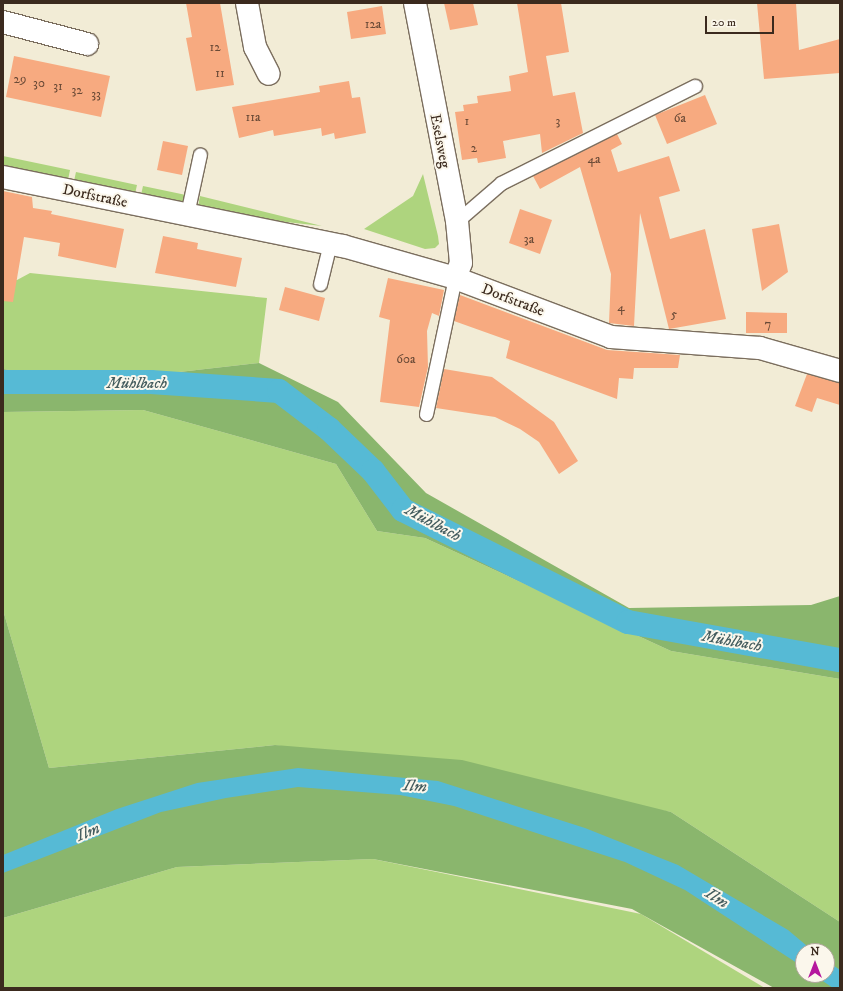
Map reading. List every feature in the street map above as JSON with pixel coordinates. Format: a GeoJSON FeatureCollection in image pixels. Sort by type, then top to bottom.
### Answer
{"type":"FeatureCollection","features":[{"type":"Feature","properties":{"kind":"street"},"geometry":{"type":"LineString","coordinates":[[247,3],[255,47],[269,74]]}},
{"type":"Feature","properties":{"kind":"street","name":"Eselsweg"},"geometry":{"type":"LineString","coordinates":[[415,3],[457,221],[462,263],[455,278]]}},
{"type":"Feature","properties":{"kind":"street"},"geometry":{"type":"LineString","coordinates":[[3,22],[87,44]]}},
{"type":"Feature","properties":{"kind":"street","name":"Dorfstraße"},"geometry":{"type":"LineString","coordinates":[[3,177],[330,243],[455,278],[611,337],[760,348],[840,370]]}},
{"type":"Feature","properties":{"kind":"lane"},"geometry":{"type":"LineString","coordinates":[[457,221],[501,183],[695,86]]}},
{"type":"Feature","properties":{"kind":"lane"},"geometry":{"type":"LineString","coordinates":[[188,214],[200,154]]}},
{"type":"Feature","properties":{"kind":"lane"},"geometry":{"type":"LineString","coordinates":[[320,284],[330,243]]}},
{"type":"Feature","properties":{"kind":"lane"},"geometry":{"type":"LineString","coordinates":[[426,414],[455,278]]}},
{"type":"Feature","properties":{"kind":"green space"},"geometry":{"type":"Polygon","coordinates":[[[3,156],[70,170],[68,180],[3,167],[3,156]]]}},
{"type":"Feature","properties":{"kind":"green space"},"geometry":{"type":"Polygon","coordinates":[[[76,172],[137,185],[135,194],[74,181],[76,172]]]}},
{"type":"Feature","properties":{"kind":"green space"},"geometry":{"type":"Polygon","coordinates":[[[423,174],[438,236],[439,244],[435,248],[425,249],[364,229],[413,196],[423,174]]]}},
{"type":"Feature","properties":{"kind":"green space"},"geometry":{"type":"Polygon","coordinates":[[[143,186],[186,195],[184,205],[141,195],[143,186]]]}},
{"type":"Feature","properties":{"kind":"green space"},"geometry":{"type":"Polygon","coordinates":[[[200,196],[322,226],[259,219],[198,207],[200,196]]]}},
{"type":"Feature","properties":{"kind":"green space"},"geometry":{"type":"Polygon","coordinates":[[[30,273],[267,298],[259,363],[91,382],[3,369],[3,278],[17,280],[30,273]]]}},
{"type":"Feature","properties":{"kind":"green space"},"geometry":{"type":"Polygon","coordinates":[[[259,363],[338,402],[426,493],[629,608],[811,605],[840,596],[840,679],[671,651],[425,538],[377,531],[336,464],[143,410],[3,412],[3,369],[91,382],[259,363]]]}},
{"type":"Feature","properties":{"kind":"green space"},"geometry":{"type":"Polygon","coordinates":[[[143,410],[336,464],[377,531],[425,538],[671,651],[840,679],[840,922],[671,812],[275,745],[49,768],[3,610],[3,412],[143,410]]]}},
{"type":"Feature","properties":{"kind":"green space"},"geometry":{"type":"Polygon","coordinates":[[[3,610],[49,768],[275,745],[462,760],[671,812],[840,922],[840,988],[774,988],[632,909],[373,859],[177,867],[3,918],[3,610]]]}},
{"type":"Feature","properties":{"kind":"green space"},"geometry":{"type":"Polygon","coordinates":[[[373,859],[641,914],[765,988],[3,988],[3,918],[177,867],[373,859]]]}},
{"type":"Feature","properties":{"kind":"water","name":"Ilm"},"geometry":{"type":"Polygon","coordinates":[[[298,768],[438,781],[585,828],[678,865],[788,930],[803,943],[795,943],[795,962],[685,890],[625,862],[454,806],[400,795],[298,787],[226,798],[161,812],[3,873],[3,855],[117,809],[197,783],[298,768]]]}},
{"type":"Feature","properties":{"kind":"water"},"geometry":{"type":"Polygon","coordinates":[[[835,967],[840,970],[840,988],[833,988],[826,983],[835,983],[835,967]]]}},
{"type":"Feature","properties":{"kind":"building"},"geometry":{"type":"Polygon","coordinates":[[[186,3],[220,3],[234,85],[196,91],[186,38],[192,37],[186,3]]]}},
{"type":"Feature","properties":{"kind":"building"},"geometry":{"type":"Polygon","coordinates":[[[444,3],[473,3],[478,25],[450,30],[444,3]]]}},
{"type":"Feature","properties":{"kind":"building"},"geometry":{"type":"Polygon","coordinates":[[[517,3],[561,3],[569,52],[546,56],[553,96],[575,92],[583,133],[542,153],[540,134],[503,141],[506,158],[478,163],[477,158],[462,160],[455,112],[464,111],[463,105],[478,103],[477,96],[511,91],[509,76],[528,72],[517,3]]]}},
{"type":"Feature","properties":{"kind":"building"},"geometry":{"type":"Polygon","coordinates":[[[757,3],[796,3],[799,50],[840,39],[840,73],[764,79],[757,3]]]}},
{"type":"Feature","properties":{"kind":"building"},"geometry":{"type":"Polygon","coordinates":[[[382,6],[386,34],[351,39],[347,12],[382,6]]]}},
{"type":"Feature","properties":{"kind":"building"},"geometry":{"type":"Polygon","coordinates":[[[14,56],[110,76],[101,117],[6,97],[14,56]]]}},
{"type":"Feature","properties":{"kind":"building"},"geometry":{"type":"Polygon","coordinates":[[[349,81],[352,98],[360,97],[366,133],[335,139],[334,133],[322,136],[321,128],[274,136],[273,130],[239,138],[232,107],[320,92],[319,86],[349,81]]]}},
{"type":"Feature","properties":{"kind":"building"},"geometry":{"type":"Polygon","coordinates":[[[705,95],[717,124],[667,144],[655,115],[705,95]]]}},
{"type":"Feature","properties":{"kind":"building"},"geometry":{"type":"Polygon","coordinates":[[[617,134],[622,144],[611,150],[618,172],[669,156],[680,191],[659,197],[670,239],[705,229],[726,319],[669,329],[640,213],[634,326],[609,323],[611,274],[580,167],[540,189],[533,176],[617,134]]]}},
{"type":"Feature","properties":{"kind":"building"},"geometry":{"type":"Polygon","coordinates":[[[163,141],[188,146],[182,175],[157,170],[163,141]]]}},
{"type":"Feature","properties":{"kind":"building"},"geometry":{"type":"Polygon","coordinates":[[[3,191],[32,197],[33,208],[52,211],[51,214],[124,229],[116,268],[58,256],[60,243],[24,237],[13,302],[3,301],[3,191]]]}},
{"type":"Feature","properties":{"kind":"building"},"geometry":{"type":"Polygon","coordinates":[[[520,209],[552,220],[540,254],[509,243],[520,209]]]}},
{"type":"Feature","properties":{"kind":"building"},"geometry":{"type":"Polygon","coordinates":[[[779,224],[788,272],[762,291],[752,229],[779,224]]]}},
{"type":"Feature","properties":{"kind":"building"},"geometry":{"type":"Polygon","coordinates":[[[163,236],[198,243],[197,249],[242,258],[236,287],[155,273],[163,236]]]}},
{"type":"Feature","properties":{"kind":"building"},"geometry":{"type":"Polygon","coordinates":[[[388,278],[444,290],[439,316],[432,313],[427,331],[428,367],[419,407],[380,402],[390,320],[379,317],[388,278]]]}},
{"type":"Feature","properties":{"kind":"building"},"geometry":{"type":"Polygon","coordinates":[[[285,287],[325,298],[319,321],[279,310],[285,287]]]}},
{"type":"Feature","properties":{"kind":"building"},"geometry":{"type":"Polygon","coordinates":[[[460,295],[607,350],[680,355],[678,368],[634,368],[633,379],[619,378],[617,399],[506,358],[510,341],[454,321],[460,295]]]}},
{"type":"Feature","properties":{"kind":"building"},"geometry":{"type":"Polygon","coordinates":[[[746,312],[787,313],[787,333],[746,333],[746,312]]]}},
{"type":"Feature","properties":{"kind":"building"},"geometry":{"type":"Polygon","coordinates":[[[444,369],[492,377],[554,422],[578,461],[559,474],[539,442],[520,429],[495,417],[436,408],[444,369]]]}},
{"type":"Feature","properties":{"kind":"building"},"geometry":{"type":"Polygon","coordinates":[[[807,374],[840,383],[840,405],[817,398],[812,412],[795,406],[807,374]]]}},
{"type":"Feature","properties":{"kind":"waterway","name":"Mühlbach"},"geometry":{"type":"LineString","coordinates":[[3,382],[151,382],[279,391],[329,429],[373,471],[403,510],[628,622],[840,660]]}}]}
